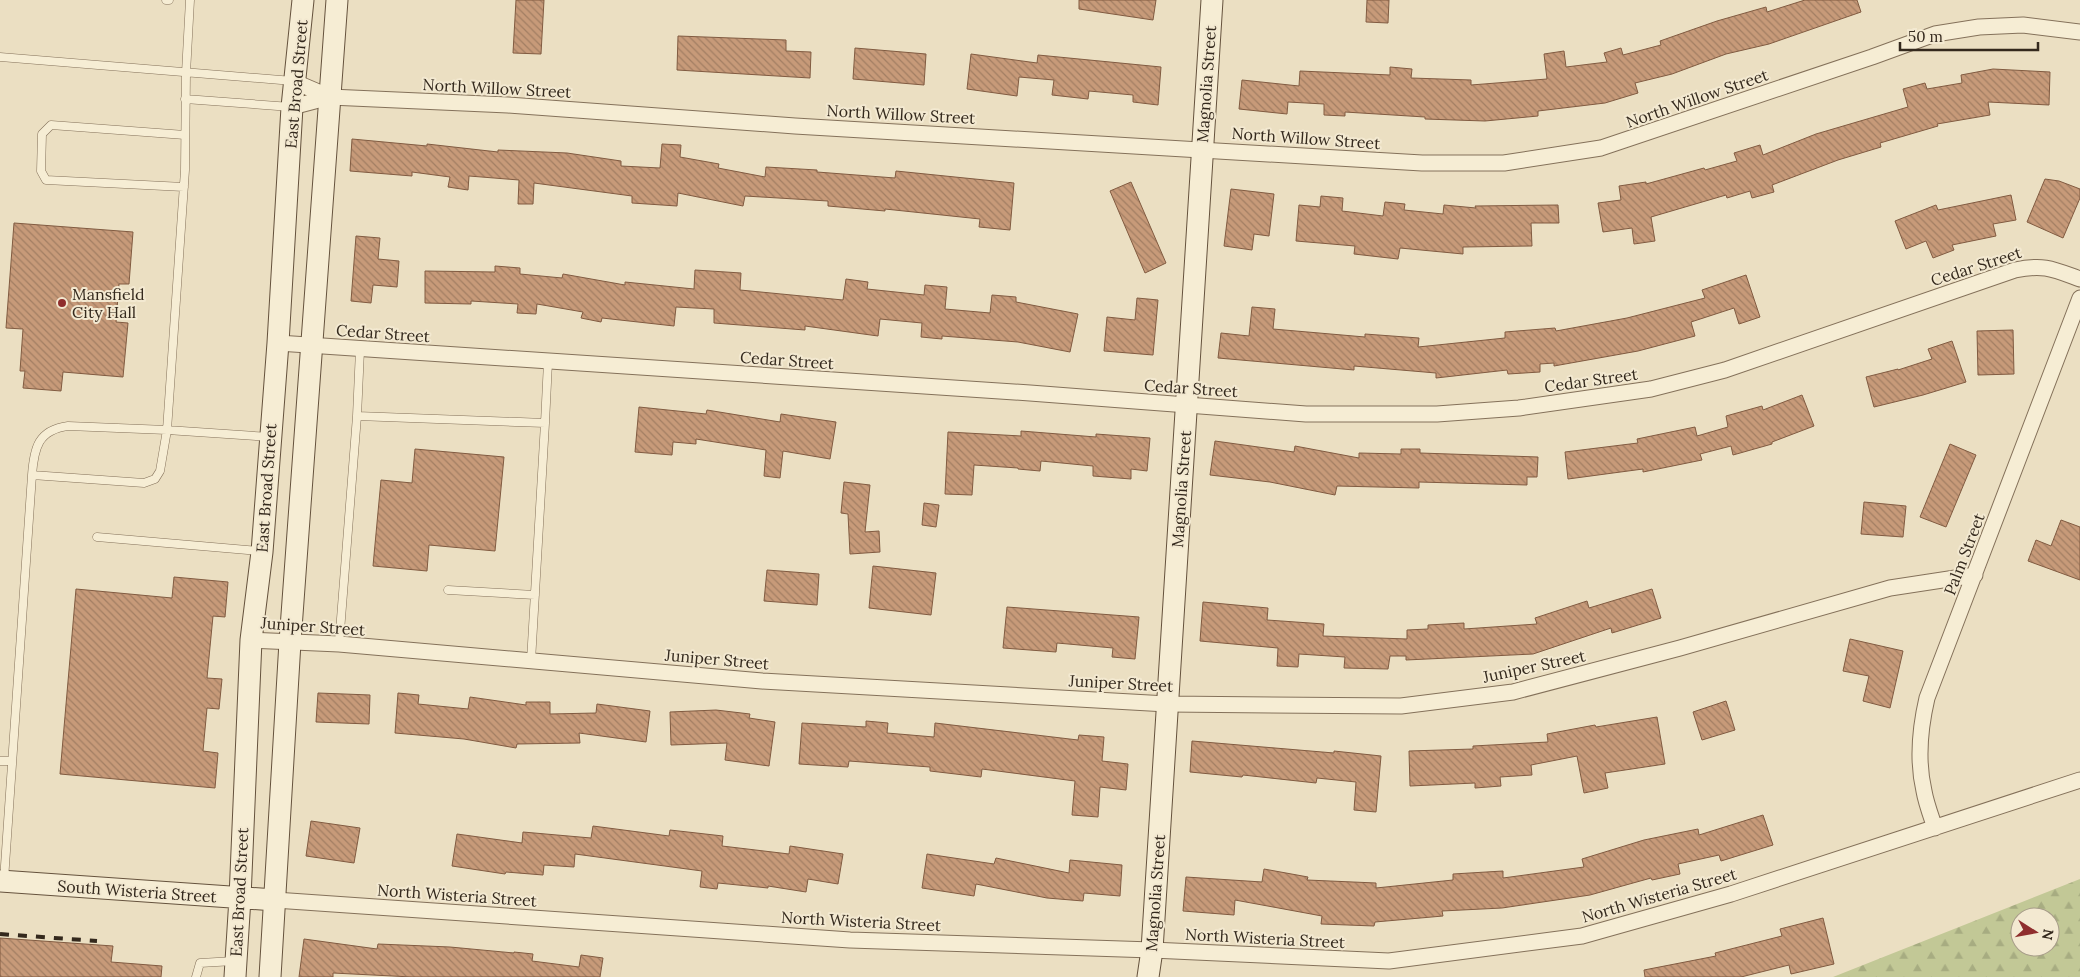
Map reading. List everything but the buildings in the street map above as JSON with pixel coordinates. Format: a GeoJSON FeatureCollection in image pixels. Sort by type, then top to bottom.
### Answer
{"type":"FeatureCollection","features":[{"type":"Feature","properties":{"kind":"main road","name":"East Broad Street"},"geometry":{"type":"LineString","coordinates":[[235,969],[252,640],[262,552],[278,343],[292,107],[303,0]]}},
{"type":"Feature","properties":{"kind":"main road"},"geometry":{"type":"LineString","coordinates":[[270,977],[290,642],[337,0]]}},
{"type":"Feature","properties":{"kind":"main road","name":"Magnolia Street"},"geometry":{"type":"LineString","coordinates":[[1148,977],[1152,950],[1212,0]]}},
{"type":"Feature","properties":{"kind":"main road","name":"South Wisteria Street"},"geometry":{"type":"LineString","coordinates":[[2,882],[275,900]]}},
{"type":"Feature","properties":{"kind":"street","name":"North Willow Street"},"geometry":{"type":"LineString","coordinates":[[292,107],[330,97],[508,105],[796,126],[1422,163],[1504,163],[1601,148],[1935,34],[1979,27],[2023,25],[2080,32]]}},
{"type":"Feature","properties":{"kind":"street","name":"North Willow Street"},"geometry":{"type":"LineString","coordinates":[[295,82],[330,97]]}},
{"type":"Feature","properties":{"kind":"street","name":"Cedar Street"},"geometry":{"type":"LineString","coordinates":[[278,343],[1306,414],[1437,414],[1518,408],[1651,389],[1725,370],[2015,270],[2032,266],[2047,267],[2080,279]]}},
{"type":"Feature","properties":{"kind":"street","name":"Palm Street"},"geometry":{"type":"LineString","coordinates":[[1935,828],[1923,790],[1920,764],[1922,723],[1927,698],[2080,298]]}},
{"type":"Feature","properties":{"kind":"street","name":"Juniper Street"},"geometry":{"type":"LineString","coordinates":[[252,640],[339,644],[762,681],[1168,704],[1401,706],[1513,692],[1680,648],[1890,588],[1975,574]]}},
{"type":"Feature","properties":{"kind":"street","name":"North Wisteria Street"},"geometry":{"type":"LineString","coordinates":[[275,900],[850,940],[1152,950],[1390,962],[1582,936],[1731,894],[2080,780]]}},
{"type":"Feature","properties":{"kind":"lane"},"geometry":{"type":"LineString","coordinates":[[32,475],[144,483],[155,479],[160,470],[167,430],[184,187],[186,73],[190,0]]}},
{"type":"Feature","properties":{"kind":"lane"},"geometry":{"type":"LineString","coordinates":[[0,57],[295,82]]}},
{"type":"Feature","properties":{"kind":"lane"},"geometry":{"type":"LineString","coordinates":[[186,99],[292,107]]}},
{"type":"Feature","properties":{"kind":"lane"},"geometry":{"type":"LineString","coordinates":[[184,187],[46,180],[41,171],[42,134],[52,126],[185,135]]}},
{"type":"Feature","properties":{"kind":"lane"},"geometry":{"type":"LineString","coordinates":[[339,644],[357,416],[360,350]]}},
{"type":"Feature","properties":{"kind":"lane"},"geometry":{"type":"LineString","coordinates":[[532,661],[548,362]]}},
{"type":"Feature","properties":{"kind":"lane"},"geometry":{"type":"LineString","coordinates":[[357,416],[545,422]]}},
{"type":"Feature","properties":{"kind":"lane"},"geometry":{"type":"LineString","coordinates":[[2,882],[4,822],[11,761],[32,475],[34,454],[39,442],[44,434],[55,428],[68,426],[270,437]]}},
{"type":"Feature","properties":{"kind":"lane"},"geometry":{"type":"LineString","coordinates":[[97,537],[262,552]]}},
{"type":"Feature","properties":{"kind":"lane"},"geometry":{"type":"LineString","coordinates":[[448,590],[535,595]]}},
{"type":"Feature","properties":{"kind":"lane"},"geometry":{"type":"LineString","coordinates":[[0,761],[11,761]]}},
{"type":"Feature","properties":{"kind":"lane"},"geometry":{"type":"LineString","coordinates":[[196,977],[200,963],[235,969]]}},
{"type":"Feature","properties":{"kind":"green space"},"geometry":{"type":"Polygon","coordinates":[[[2080,879],[2080,977],[1833,977],[2080,879]]]}},
{"type":"Feature","properties":{"kind":"railway"},"geometry":{"type":"LineString","coordinates":[[0,934],[97,941]]}},
{"type":"Feature","properties":{"kind":"place","name":"Mansfield City Hall"},"geometry":{"type":"Point","coordinates":[62,303]}}]}
